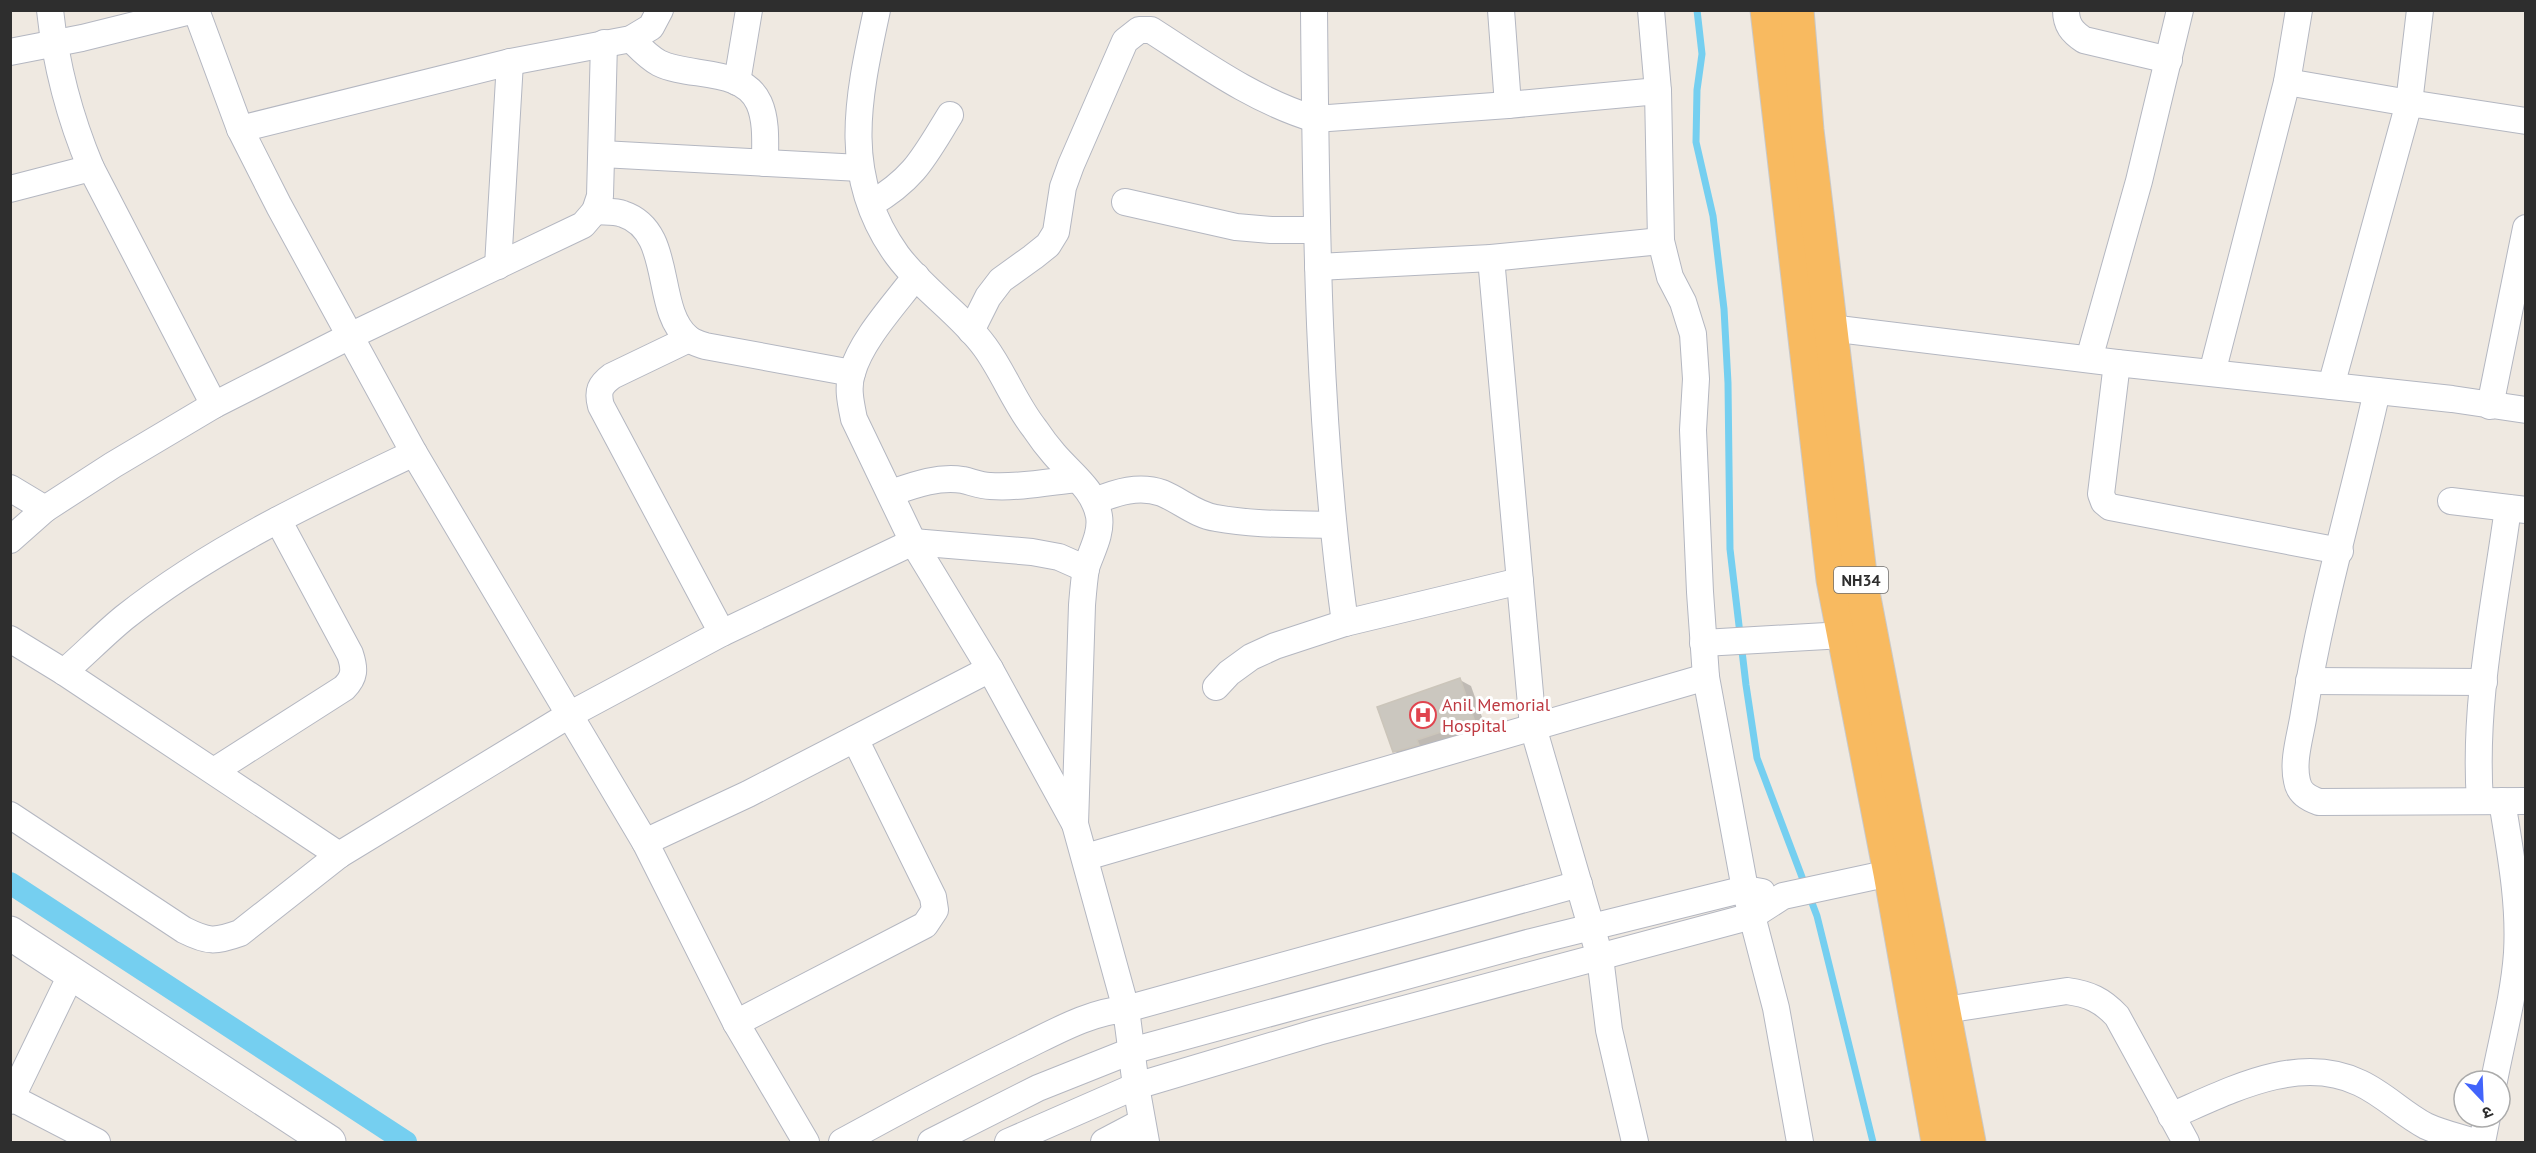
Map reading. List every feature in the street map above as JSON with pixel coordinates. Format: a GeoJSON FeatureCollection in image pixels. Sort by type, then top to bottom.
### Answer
{"type":"FeatureCollection","features":[{"type":"Feature","properties":{"kind":"highway","name":"NH34"},"geometry":{"type":"LineString","coordinates":[[1767,10],[1820,488],[1833,580],[1890,873],[1938,1143]]}},
{"type":"Feature","properties":{"kind":"highway","name":"NH34"},"geometry":{"type":"LineString","coordinates":[[1797,10],[1807,130],[1861,582],[1969,1143]]}},
{"type":"Feature","properties":{"kind":"street"},"geometry":{"type":"LineString","coordinates":[[50,10],[53,43],[61,84],[75,131],[91,168],[214,405]]}},
{"type":"Feature","properties":{"kind":"street"},"geometry":{"type":"LineString","coordinates":[[10,52],[195,10],[240,129],[350,336],[414,453],[645,842],[736,1023],[806,1143]]}},
{"type":"Feature","properties":{"kind":"street"},"geometry":{"type":"LineString","coordinates":[[240,129],[510,62],[631,39],[651,27],[660,10]]}},
{"type":"Feature","properties":{"kind":"street"},"geometry":{"type":"LineString","coordinates":[[737,82],[749,10]]}},
{"type":"Feature","properties":{"kind":"street"},"geometry":{"type":"LineString","coordinates":[[878,10],[861,86],[857,134],[860,168],[871,204],[897,255],[985,347],[1027,420],[1095,501],[1100,519],[1095,545],[1086,569],[1082,604],[1075,824]]}},
{"type":"Feature","properties":{"kind":"street"},"geometry":{"type":"LineString","coordinates":[[1314,10],[1322,389],[1332,525],[1345,623]]}},
{"type":"Feature","properties":{"kind":"street"},"geometry":{"type":"LineString","coordinates":[[1501,10],[1508,105]]}},
{"type":"Feature","properties":{"kind":"street"},"geometry":{"type":"LineString","coordinates":[[1651,10],[1658,91],[1660,241],[1670,277],[1683,302],[1693,334],[1696,379],[1694,452],[1707,677],[1744,889],[1776,1008],[1800,1143]]}},
{"type":"Feature","properties":{"kind":"street"},"geometry":{"type":"LineString","coordinates":[[2066,10],[2068,24],[2073,32],[2084,40],[2169,60]]}},
{"type":"Feature","properties":{"kind":"street"},"geometry":{"type":"LineString","coordinates":[[2089,359],[2139,181],[2180,10]]}},
{"type":"Feature","properties":{"kind":"street"},"geometry":{"type":"LineString","coordinates":[[2212,373],[2287,82],[2299,10]]}},
{"type":"Feature","properties":{"kind":"street"},"geometry":{"type":"LineString","coordinates":[[2331,386],[2409,103],[2420,10]]}},
{"type":"Feature","properties":{"kind":"street"},"geometry":{"type":"LineString","coordinates":[[971,331],[988,297],[1001,280],[1048,245],[1056,232],[1063,187],[1071,165],[1125,41],[1139,30],[1151,30],[1247,91],[1316,119],[1658,91]]}},
{"type":"Feature","properties":{"kind":"street"},"geometry":{"type":"LineString","coordinates":[[631,39],[647,55],[661,64],[737,82],[752,92],[760,104],[764,120],[765,163]]}},
{"type":"Feature","properties":{"kind":"street"},"geometry":{"type":"LineString","coordinates":[[10,540],[45,509],[113,465],[214,405],[350,336],[583,225],[596,211],[600,196],[604,43]]}},
{"type":"Feature","properties":{"kind":"street"},"geometry":{"type":"LineString","coordinates":[[498,266],[510,62]]}},
{"type":"Feature","properties":{"kind":"street"},"geometry":{"type":"LineString","coordinates":[[2287,82],[2526,121]]}},
{"type":"Feature","properties":{"kind":"street"},"geometry":{"type":"LineString","coordinates":[[871,204],[903,183],[919,166],[950,115]]}},
{"type":"Feature","properties":{"kind":"street"},"geometry":{"type":"LineString","coordinates":[[602,154],[860,168]]}},
{"type":"Feature","properties":{"kind":"street"},"geometry":{"type":"LineString","coordinates":[[10,189],[91,168]]}},
{"type":"Feature","properties":{"kind":"street"},"geometry":{"type":"LineString","coordinates":[[1125,202],[1236,227],[1317,230]]}},
{"type":"Feature","properties":{"kind":"street"},"geometry":{"type":"LineString","coordinates":[[596,211],[622,214],[638,221],[650,235],[672,312],[680,329],[689,339],[705,346],[852,373]]}},
{"type":"Feature","properties":{"kind":"street"},"geometry":{"type":"LineString","coordinates":[[2490,406],[2526,228]]}},
{"type":"Feature","properties":{"kind":"street"},"geometry":{"type":"LineString","coordinates":[[1318,267],[1491,258],[1660,241]]}},
{"type":"Feature","properties":{"kind":"street"},"geometry":{"type":"LineString","coordinates":[[1491,258],[1533,727],[1600,957],[1609,1030],[1635,1143]]}},
{"type":"Feature","properties":{"kind":"street"},"geometry":{"type":"LineString","coordinates":[[916,276],[863,347],[852,373],[849,398],[854,419],[913,542],[990,669],[1075,824],[1126,1009],[1144,1132],[1104,1143]]}},
{"type":"Feature","properties":{"kind":"street"},"geometry":{"type":"LineString","coordinates":[[1830,328],[2526,410]]}},
{"type":"Feature","properties":{"kind":"street"},"geometry":{"type":"LineString","coordinates":[[689,339],[612,376],[601,384],[598,393],[601,406],[722,633]]}},
{"type":"Feature","properties":{"kind":"street"},"geometry":{"type":"LineString","coordinates":[[2117,363],[2101,494],[2103,502],[2110,507],[2340,551]]}},
{"type":"Feature","properties":{"kind":"street"},"geometry":{"type":"LineString","coordinates":[[2377,392],[2340,551],[2324,606],[2309,681],[2296,768],[2297,783],[2306,797],[2319,802],[2502,801]]}},
{"type":"Feature","properties":{"kind":"street"},"geometry":{"type":"LineString","coordinates":[[64,672],[125,617],[186,574],[278,520],[414,453]]}},
{"type":"Feature","properties":{"kind":"street"},"geometry":{"type":"LineString","coordinates":[[891,493],[921,483],[947,480],[961,480],[988,486],[1019,486],[1077,479]]}},
{"type":"Feature","properties":{"kind":"street"},"geometry":{"type":"LineString","coordinates":[[10,488],[45,509]]}},
{"type":"Feature","properties":{"kind":"street"},"geometry":{"type":"LineString","coordinates":[[1095,501],[1116,492],[1139,489],[1162,493],[1185,507],[1213,518],[1245,523],[1332,525]]}},
{"type":"Feature","properties":{"kind":"street"},"geometry":{"type":"LineString","coordinates":[[2451,501],[2517,509],[2484,682],[2478,771],[2502,801],[2514,877],[2521,955],[2497,1069]]}},
{"type":"Feature","properties":{"kind":"street"},"geometry":{"type":"LineString","coordinates":[[214,771],[344,688],[353,679],[354,667],[350,654],[278,520]]}},
{"type":"Feature","properties":{"kind":"street"},"geometry":{"type":"LineString","coordinates":[[10,815],[174,923],[203,940],[220,940],[240,933],[339,855],[569,715],[722,633],[913,542],[1032,552],[1059,557],[1086,569]]}},
{"type":"Feature","properties":{"kind":"street"},"geometry":{"type":"LineString","coordinates":[[1216,687],[1229,673],[1251,657],[1275,646],[1345,623],[1520,581]]}},
{"type":"Feature","properties":{"kind":"street"},"geometry":{"type":"LineString","coordinates":[[1704,643],[1844,635]]}},
{"type":"Feature","properties":{"kind":"street"},"geometry":{"type":"LineString","coordinates":[[10,639],[64,672],[339,855]]}},
{"type":"Feature","properties":{"kind":"street"},"geometry":{"type":"LineString","coordinates":[[645,842],[748,794],[990,669]]}},
{"type":"Feature","properties":{"kind":"street"},"geometry":{"type":"LineString","coordinates":[[1086,858],[1707,677]]}},
{"type":"Feature","properties":{"kind":"street"},"geometry":{"type":"LineString","coordinates":[[2309,681],[2484,682]]}},
{"type":"Feature","properties":{"kind":"street"},"geometry":{"type":"LineString","coordinates":[[736,1023],[926,925],[935,910],[933,897],[855,739]]}},
{"type":"Feature","properties":{"kind":"street"},"geometry":{"type":"LineString","coordinates":[[1008,1143],[1136,1086],[1318,1032],[1752,916],[1784,896],[1890,873]]}},
{"type":"Feature","properties":{"kind":"street"},"geometry":{"type":"LineString","coordinates":[[842,1143],[955,1080],[1056,1032],[1100,1014],[1126,1009],[1578,884]]}},
{"type":"Feature","properties":{"kind":"street"},"geometry":{"type":"LineString","coordinates":[[931,1143],[1038,1088],[1131,1051],[1591,927],[1744,889],[1784,896]]}},
{"type":"Feature","properties":{"kind":"street"},"geometry":{"type":"LineString","coordinates":[[10,933],[329,1143]]}},
{"type":"Feature","properties":{"kind":"street"},"geometry":{"type":"LineString","coordinates":[[72,973],[11,1099],[97,1143]]}},
{"type":"Feature","properties":{"kind":"street"},"geometry":{"type":"LineString","coordinates":[[1945,1010],[2067,991],[2087,994],[2106,1004],[2117,1016],[2186,1143]]}},
{"type":"Feature","properties":{"kind":"street"},"geometry":{"type":"LineString","coordinates":[[2172,1116],[2245,1084],[2292,1073],[2333,1072],[2361,1083],[2426,1125],[2474,1143]]}},
{"type":"Feature","properties":{"kind":"building"},"geometry":{"type":"Polygon","coordinates":[[[1460,678],[1477,728],[1452,735],[1450,729],[1417,740],[1419,745],[1393,752],[1377,707],[1460,678]]]}},
{"type":"Feature","properties":{"kind":"waterway"},"geometry":{"type":"LineString","coordinates":[[1697,10],[1702,54],[1697,90],[1696,142],[1713,216],[1724,309],[1728,383],[1730,549],[1746,685],[1757,758],[1805,885]]}},
{"type":"Feature","properties":{"kind":"waterway"},"geometry":{"type":"LineString","coordinates":[[10,883],[406,1142]]}},
{"type":"Feature","properties":{"kind":"waterway"},"geometry":{"type":"LineString","coordinates":[[1809,895],[1817,916],[1873,1142]]}},
{"type":"Feature","properties":{"kind":"place","name":"Anil Memorial Hospital"},"geometry":{"type":"Point","coordinates":[1423,715]}}]}
